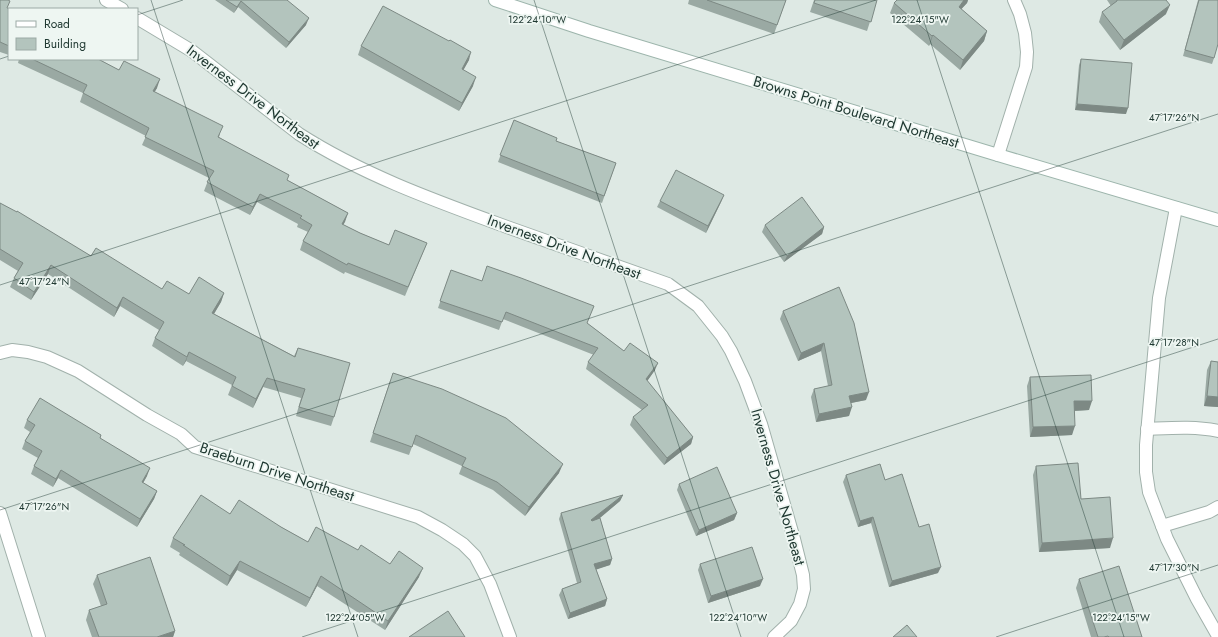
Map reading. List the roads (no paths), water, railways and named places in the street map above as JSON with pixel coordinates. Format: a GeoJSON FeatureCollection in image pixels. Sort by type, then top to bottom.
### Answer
{"type":"FeatureCollection","features":[{"type":"Feature","properties":{"kind":"street"},"geometry":{"type":"LineString","coordinates":[[106,0],[120,8]]}},
{"type":"Feature","properties":{"kind":"street","name":"Browns Point Boulevard Northeast"},"geometry":{"type":"LineString","coordinates":[[495,0],[589,31],[1218,220]]}},
{"type":"Feature","properties":{"kind":"street"},"geometry":{"type":"LineString","coordinates":[[998,155],[1026,67],[1027,52],[1025,33],[1020,14],[1014,0]]}},
{"type":"Feature","properties":{"kind":"street","name":"Inverness Drive Northeast"},"geometry":{"type":"LineString","coordinates":[[138,19],[192,50],[299,134],[316,145],[387,181],[452,207],[668,284],[698,306],[722,336],[745,381],[761,424],[803,575],[804,589],[800,604],[791,621],[774,637]]}},
{"type":"Feature","properties":{"kind":"street"},"geometry":{"type":"LineString","coordinates":[[1176,208],[1159,298],[1147,429],[1146,472],[1149,492],[1180,568],[1218,636]]}},
{"type":"Feature","properties":{"kind":"street","name":"Braeburn Drive Northeast"},"geometry":{"type":"LineString","coordinates":[[0,353],[12,350],[28,352],[47,357],[78,371],[147,415],[181,434],[195,447],[418,517],[458,541],[476,556],[490,584],[510,637]]}},
{"type":"Feature","properties":{"kind":"street"},"geometry":{"type":"LineString","coordinates":[[1147,429],[1207,428],[1218,431]]}},
{"type":"Feature","properties":{"kind":"street"},"geometry":{"type":"LineString","coordinates":[[1162,526],[1209,512],[1218,507]]}},
{"type":"Feature","properties":{"kind":"street"},"geometry":{"type":"LineString","coordinates":[[0,513],[39,637]]}}]}
